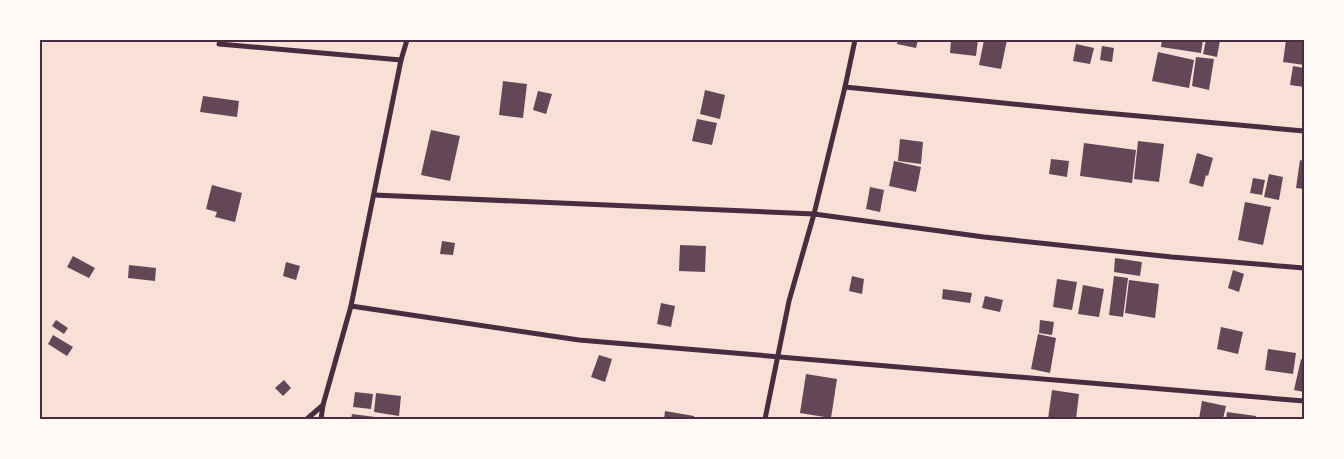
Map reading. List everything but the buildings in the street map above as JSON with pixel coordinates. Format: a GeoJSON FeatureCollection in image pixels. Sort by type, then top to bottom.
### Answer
{"type":"FeatureCollection","features":[{"type":"Feature","properties":{"kind":"street"},"geometry":{"type":"LineString","coordinates":[[321,419],[323,405],[351,306],[406,40]]}},
{"type":"Feature","properties":{"kind":"street"},"geometry":{"type":"LineString","coordinates":[[765,419],[779,358],[789,301],[814,214],[845,87],[854,40]]}},
{"type":"Feature","properties":{"kind":"street"},"geometry":{"type":"LineString","coordinates":[[219,44],[401,60]]}},
{"type":"Feature","properties":{"kind":"street"},"geometry":{"type":"LineString","coordinates":[[845,87],[1304,131]]}},
{"type":"Feature","properties":{"kind":"street"},"geometry":{"type":"LineString","coordinates":[[374,195],[814,214],[984,237],[1152,255],[1304,268]]}},
{"type":"Feature","properties":{"kind":"street"},"geometry":{"type":"LineString","coordinates":[[351,306],[579,340],[1304,401]]}},
{"type":"Feature","properties":{"kind":"street"},"geometry":{"type":"LineString","coordinates":[[307,419],[323,405]]}}]}
